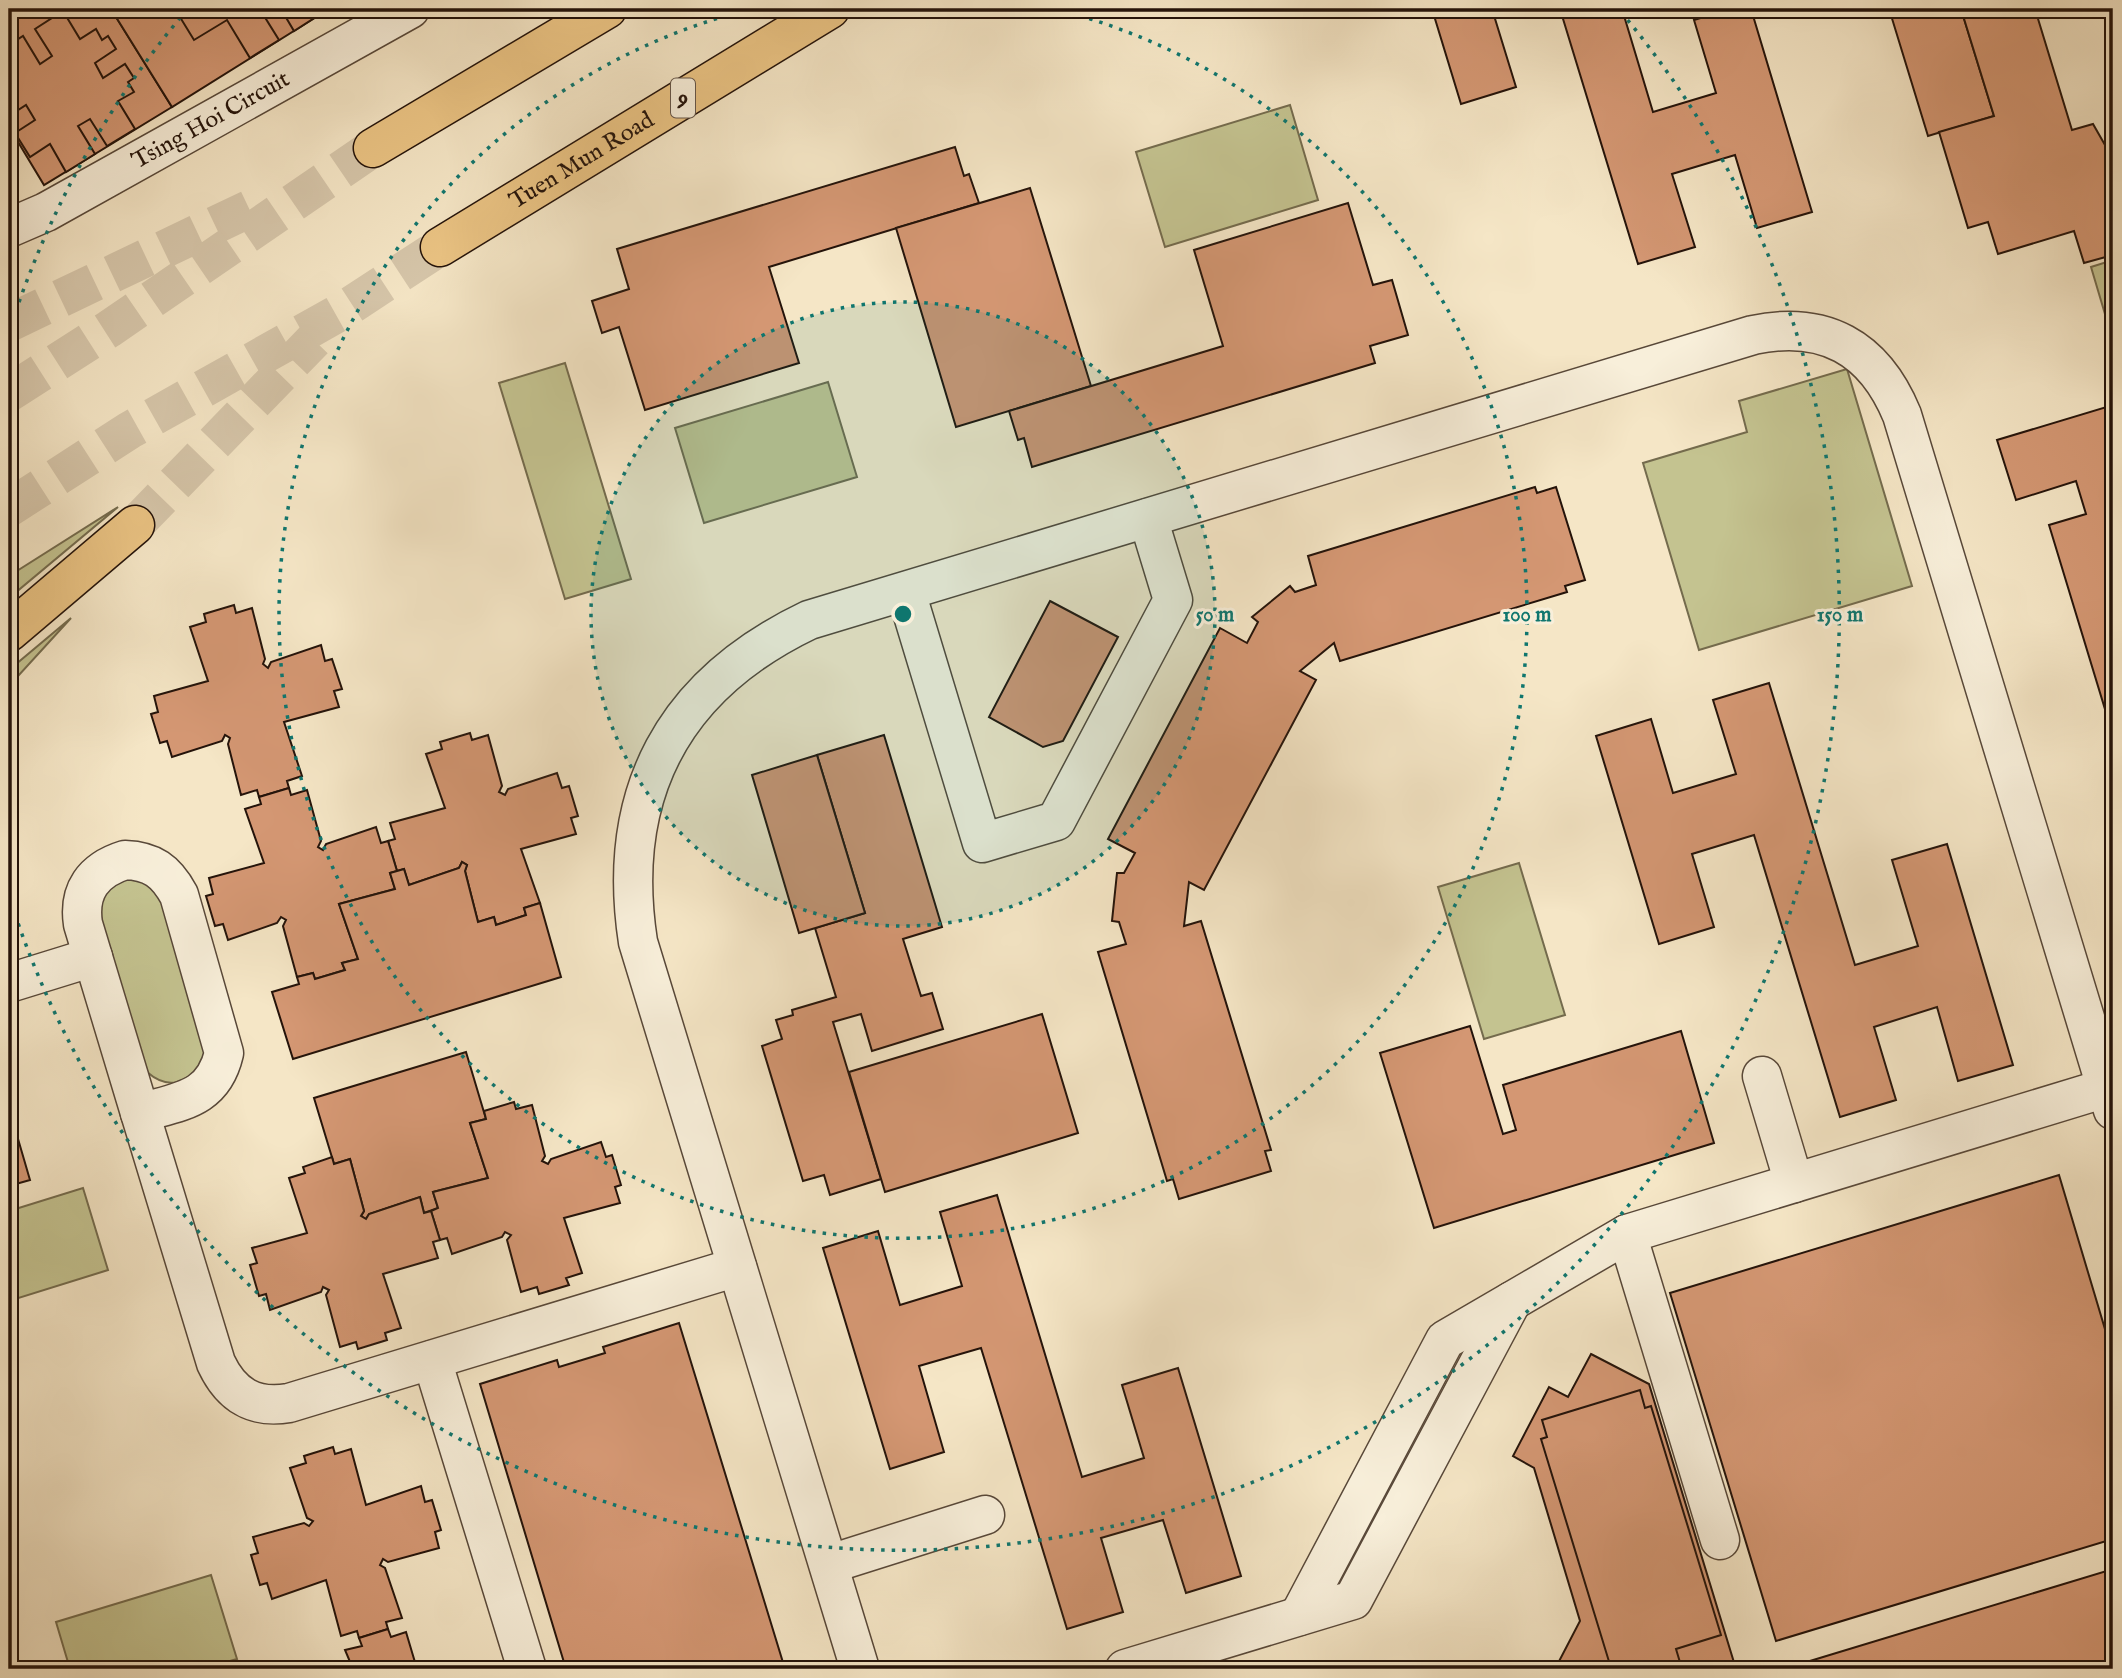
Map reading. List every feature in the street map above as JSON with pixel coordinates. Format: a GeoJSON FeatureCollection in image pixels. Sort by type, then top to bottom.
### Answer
{"type":"FeatureCollection","features":[{"type":"Feature","properties":{"kind":"highway"},"geometry":{"type":"LineString","coordinates":[[373,148],[607,9]]}},
{"type":"Feature","properties":{"kind":"highway","name":"Tuen Mun Road"},"geometry":{"type":"LineString","coordinates":[[440,247],[830,9]]}},
{"type":"Feature","properties":{"kind":"highway"},"geometry":{"type":"LineString","coordinates":[[9,632],[135,525]]}},
{"type":"Feature","properties":{"kind":"street","name":"Tsing Hoi Circuit"},"geometry":{"type":"LineString","coordinates":[[9,228],[46,212],[410,9]]}},
{"type":"Feature","properties":{"kind":"street"},"geometry":{"type":"LineString","coordinates":[[860,1669],[638,942],[632,902],[637,824],[647,785],[671,738],[710,686],[740,659],[773,638],[809,621],[1753,335],[1779,329],[1806,330],[1832,337],[1856,350],[1876,368],[1892,390],[1902,415],[2110,1099],[1794,1183],[1627,1234],[1405,1364],[1282,1622]]}},
{"type":"Feature","properties":{"kind":"street"},"geometry":{"type":"LineString","coordinates":[[906,592],[982,843],[1056,821],[1173,600],[1148,518]]}},
{"type":"Feature","properties":{"kind":"street"},"geometry":{"type":"LineString","coordinates":[[140,1113],[196,1096],[211,1085],[220,1071],[224,1054],[222,1036],[179,895],[171,880],[158,868],[142,860],[125,860],[108,865],[94,875],[85,890],[81,907],[93,957],[140,1113],[216,1363],[232,1389],[245,1399],[274,1405],[737,1267]]}},
{"type":"Feature","properties":{"kind":"street"},"geometry":{"type":"LineString","coordinates":[[9,983],[93,957]]}},
{"type":"Feature","properties":{"kind":"street"},"geometry":{"type":"LineString","coordinates":[[1762,1076],[1794,1183]]}},
{"type":"Feature","properties":{"kind":"street"},"geometry":{"type":"LineString","coordinates":[[1627,1234],[1720,1540]]}},
{"type":"Feature","properties":{"kind":"street"},"geometry":{"type":"LineString","coordinates":[[1125,1669],[1353,1600],[1512,1301]]}},
{"type":"Feature","properties":{"kind":"street"},"geometry":{"type":"LineString","coordinates":[[432,1360],[527,1669]]}},
{"type":"Feature","properties":{"kind":"street"},"geometry":{"type":"LineString","coordinates":[[830,1564],[985,1515]]}},
{"type":"Feature","properties":{"kind":"shaded area"},"geometry":{"type":"Polygon","coordinates":[[[1290,105],[1318,200],[1165,247],[1136,152],[1290,105]]]}},
{"type":"Feature","properties":{"kind":"shaded area"},"geometry":{"type":"Polygon","coordinates":[[[2113,260],[2113,341],[2091,267],[2113,260]]]}},
{"type":"Feature","properties":{"kind":"shaded area"},"geometry":{"type":"Polygon","coordinates":[[[565,363],[631,579],[565,599],[499,383],[565,363]]]}},
{"type":"Feature","properties":{"kind":"shaded area"},"geometry":{"type":"Polygon","coordinates":[[[1847,369],[1912,586],[1699,650],[1643,463],[1747,432],[1739,401],[1847,369]]]}},
{"type":"Feature","properties":{"kind":"shaded area"},"geometry":{"type":"Polygon","coordinates":[[[828,382],[857,477],[704,523],[675,428],[828,382]]]}},
{"type":"Feature","properties":{"kind":"shaded area"},"geometry":{"type":"Polygon","coordinates":[[[118,507],[9,598],[9,576],[118,507]]]}},
{"type":"Feature","properties":{"kind":"shaded area"},"geometry":{"type":"Polygon","coordinates":[[[71,618],[9,686],[9,670],[71,618]]]}},
{"type":"Feature","properties":{"kind":"shaded area"},"geometry":{"type":"Polygon","coordinates":[[[1519,863],[1565,1015],[1484,1039],[1438,887],[1519,863]]]}},
{"type":"Feature","properties":{"kind":"shaded area"},"geometry":{"type":"Polygon","coordinates":[[[127,875],[159,889],[207,1039],[204,1066],[176,1082],[162,1081],[147,1072],[98,921],[99,897],[127,875]]]}},
{"type":"Feature","properties":{"kind":"shaded area"},"geometry":{"type":"Polygon","coordinates":[[[83,1188],[108,1270],[9,1301],[9,1211],[83,1188]]]}},
{"type":"Feature","properties":{"kind":"shaded area"},"geometry":{"type":"Polygon","coordinates":[[[211,1575],[237,1659],[202,1669],[70,1669],[56,1622],[211,1575]]]}},
{"type":"Feature","properties":{"kind":"building"},"geometry":{"type":"Polygon","coordinates":[[[9,9],[111,9],[172,107],[44,185],[9,127],[9,9]]]}},
{"type":"Feature","properties":{"kind":"building"},"geometry":{"type":"Polygon","coordinates":[[[111,9],[329,9],[172,107],[111,9]]]}},
{"type":"Feature","properties":{"kind":"building"},"geometry":{"type":"Polygon","coordinates":[[[175,9],[264,9],[261,11],[279,40],[250,58],[227,20],[194,40],[175,9]]]}},
{"type":"Feature","properties":{"kind":"building"},"geometry":{"type":"Polygon","coordinates":[[[281,9],[320,9],[322,13],[294,31],[281,9]]]}},
{"type":"Feature","properties":{"kind":"building"},"geometry":{"type":"Polygon","coordinates":[[[1432,9],[1492,9],[1516,87],[1461,104],[1432,9]]]}},
{"type":"Feature","properties":{"kind":"building"},"geometry":{"type":"Polygon","coordinates":[[[1560,9],[1622,9],[1653,112],[1716,93],[1694,20],[1730,9],[1751,9],[1812,212],[1757,228],[1735,155],[1672,174],[1695,247],[1638,264],[1560,9]]]}},
{"type":"Feature","properties":{"kind":"building"},"geometry":{"type":"Polygon","coordinates":[[[1899,9],[1961,9],[1994,116],[1928,136],[1890,12],[1899,9]]]}},
{"type":"Feature","properties":{"kind":"building"},"geometry":{"type":"Polygon","coordinates":[[[1961,9],[2035,9],[2072,130],[2093,124],[2113,159],[2113,255],[2084,263],[2074,231],[1998,254],[1988,222],[1968,228],[1939,132],[1994,116],[1961,9]]]}},
{"type":"Feature","properties":{"kind":"building"},"geometry":{"type":"Polygon","coordinates":[[[63,11],[80,39],[96,29],[102,40],[108,36],[116,49],[95,63],[103,78],[125,64],[134,78],[128,82],[134,92],[118,101],[135,129],[107,146],[90,119],[78,126],[95,154],[66,172],[50,144],[30,157],[15,133],[35,120],[26,105],[9,116],[9,45],[23,36],[40,64],[52,56],[35,29],[63,11]]]}},
{"type":"Feature","properties":{"kind":"building"},"geometry":{"type":"Polygon","coordinates":[[[955,147],[964,176],[969,174],[979,203],[769,267],[799,363],[645,410],[619,327],[602,333],[592,301],[629,289],[617,249],[955,147]]]}},
{"type":"Feature","properties":{"kind":"building"},"geometry":{"type":"Polygon","coordinates":[[[1030,188],[1091,386],[956,427],[896,228],[1030,188]]]}},
{"type":"Feature","properties":{"kind":"building"},"geometry":{"type":"Polygon","coordinates":[[[1348,203],[1373,285],[1392,280],[1408,335],[1370,346],[1375,363],[1032,467],[1024,438],[1018,440],[1009,411],[1223,346],[1194,250],[1348,203]]]}},
{"type":"Feature","properties":{"kind":"building"},"geometry":{"type":"Polygon","coordinates":[[[2113,405],[2113,718],[2108,719],[2049,525],[2086,514],[2076,481],[2016,500],[1997,440],[2113,405]]]}},
{"type":"Feature","properties":{"kind":"building"},"geometry":{"type":"Polygon","coordinates":[[[1535,487],[1537,493],[1556,487],[1585,580],[1565,586],[1567,592],[1340,661],[1334,643],[1300,671],[1316,680],[1204,890],[1189,882],[1184,926],[1201,921],[1271,1150],[1265,1151],[1271,1171],[1179,1199],[1173,1179],[1167,1181],[1098,952],[1126,944],[1119,922],[1112,921],[1117,873],[1124,873],[1135,853],[1108,839],[1220,628],[1247,643],[1258,622],[1252,617],[1290,586],[1295,592],[1316,585],[1308,556],[1535,487]]]}},
{"type":"Feature","properties":{"kind":"building"},"geometry":{"type":"Polygon","coordinates":[[[1050,601],[1118,637],[1063,741],[1043,747],[989,717],[1050,601]]]}},
{"type":"Feature","properties":{"kind":"building"},"geometry":{"type":"Polygon","coordinates":[[[234,605],[236,613],[252,608],[265,659],[263,664],[268,668],[271,662],[321,645],[325,661],[332,659],[342,689],[334,691],[339,707],[284,722],[302,776],[287,781],[289,788],[259,797],[257,790],[241,795],[228,744],[230,738],[225,735],[222,741],[172,757],[167,741],[160,743],[151,714],[158,712],[154,696],[208,681],[190,627],[206,622],[204,614],[234,605]]]}},
{"type":"Feature","properties":{"kind":"building"},"geometry":{"type":"Polygon","coordinates":[[[1769,683],[1855,965],[1918,946],[1892,860],[1947,844],[2013,1065],[1958,1081],[1937,1007],[1874,1027],[1896,1100],[1840,1117],[1754,835],[1692,854],[1714,927],[1659,944],[1596,736],[1651,719],[1673,793],[1736,774],[1713,700],[1769,683]]]}},
{"type":"Feature","properties":{"kind":"building"},"geometry":{"type":"Polygon","coordinates":[[[470,733],[472,740],[488,735],[502,786],[499,792],[505,795],[508,789],[557,773],[562,788],[569,786],[578,816],[571,818],[576,834],[521,849],[540,903],[524,908],[526,915],[496,925],[494,917],[478,922],[465,871],[467,865],[462,862],[459,868],[409,885],[404,869],[397,871],[388,841],[395,839],[390,823],[445,808],[426,754],[442,749],[440,742],[470,733]]]}},
{"type":"Feature","properties":{"kind":"building"},"geometry":{"type":"Polygon","coordinates":[[[884,735],[942,927],[903,939],[921,996],[932,993],[943,1029],[872,1051],[861,1014],[833,1022],[881,1179],[830,1195],[824,1175],[803,1181],[762,1046],[782,1039],[776,1020],[793,1015],[792,1010],[836,997],[815,928],[865,913],[817,755],[884,735]]]}},
{"type":"Feature","properties":{"kind":"building"},"geometry":{"type":"Polygon","coordinates":[[[817,755],[865,913],[799,933],[752,775],[817,755]]]}},
{"type":"Feature","properties":{"kind":"building"},"geometry":{"type":"Polygon","coordinates":[[[289,788],[291,795],[307,790],[321,841],[318,847],[323,850],[326,844],[376,827],[381,843],[388,841],[397,871],[390,873],[395,889],[339,904],[358,959],[342,963],[345,970],[315,979],[313,973],[297,977],[283,926],[286,920],[281,917],[277,923],[228,940],[223,924],[215,926],[206,896],[213,894],[209,878],[264,863],[245,809],[261,804],[259,797],[289,788]]]}},
{"type":"Feature","properties":{"kind":"building"},"geometry":{"type":"Polygon","coordinates":[[[462,862],[467,865],[465,871],[478,922],[494,917],[496,925],[526,915],[524,908],[540,903],[561,977],[293,1059],[272,992],[299,984],[297,977],[313,973],[315,979],[345,970],[342,963],[358,959],[339,904],[395,889],[390,873],[404,869],[409,885],[459,868],[462,862]]]}},
{"type":"Feature","properties":{"kind":"building"},"geometry":{"type":"Polygon","coordinates":[[[1042,1014],[1078,1133],[885,1192],[849,1072],[1042,1014]]]}},
{"type":"Feature","properties":{"kind":"building"},"geometry":{"type":"Polygon","coordinates":[[[1470,1026],[1503,1134],[1516,1130],[1503,1085],[1681,1031],[1714,1143],[1434,1228],[1380,1053],[1470,1026]]]}},
{"type":"Feature","properties":{"kind":"building"},"geometry":{"type":"Polygon","coordinates":[[[466,1052],[486,1119],[470,1123],[488,1178],[433,1192],[438,1208],[424,1213],[420,1197],[369,1214],[366,1219],[361,1216],[364,1211],[350,1159],[334,1164],[314,1098],[466,1052]]]}},
{"type":"Feature","properties":{"kind":"building"},"geometry":{"type":"Polygon","coordinates":[[[514,1102],[516,1109],[532,1105],[545,1156],[542,1161],[548,1164],[551,1159],[601,1142],[606,1157],[612,1155],[621,1185],[615,1187],[620,1203],[564,1218],[582,1273],[566,1278],[569,1285],[539,1294],[537,1287],[521,1292],[507,1240],[511,1235],[505,1232],[502,1237],[452,1254],[447,1238],[440,1240],[431,1211],[438,1208],[433,1192],[488,1178],[470,1123],[486,1119],[484,1111],[514,1102]]]}},
{"type":"Feature","properties":{"kind":"building"},"geometry":{"type":"Polygon","coordinates":[[[9,1108],[30,1180],[9,1186],[9,1108]]]}},
{"type":"Feature","properties":{"kind":"building"},"geometry":{"type":"Polygon","coordinates":[[[332,1157],[334,1164],[350,1159],[364,1211],[361,1216],[366,1219],[369,1214],[420,1197],[424,1213],[431,1211],[440,1240],[433,1242],[438,1258],[383,1274],[401,1328],[385,1333],[387,1340],[358,1349],[356,1342],[340,1347],[326,1295],[329,1290],[323,1287],[321,1292],[270,1310],[266,1294],[259,1296],[250,1265],[257,1263],[252,1248],[307,1233],[289,1178],[305,1173],[303,1167],[332,1157]]]}},
{"type":"Feature","properties":{"kind":"building"},"geometry":{"type":"Polygon","coordinates":[[[2059,1175],[2113,1356],[2113,1539],[1776,1641],[1670,1293],[2059,1175]]]}},
{"type":"Feature","properties":{"kind":"building"},"geometry":{"type":"Polygon","coordinates":[[[997,1195],[1082,1477],[1144,1458],[1122,1385],[1178,1368],[1241,1576],[1186,1593],[1163,1520],[1101,1538],[1123,1612],[1067,1629],[981,1348],[919,1366],[944,1452],[890,1469],[823,1248],[878,1231],[900,1305],[962,1286],[940,1212],[997,1195]]]}},
{"type":"Feature","properties":{"kind":"building"},"geometry":{"type":"Polygon","coordinates":[[[679,1323],[785,1669],[566,1669],[480,1384],[557,1360],[559,1367],[605,1353],[603,1347],[679,1323]]]}},
{"type":"Feature","properties":{"kind":"building"},"geometry":{"type":"Polygon","coordinates":[[[1591,1354],[1649,1384],[1736,1669],[1555,1669],[1580,1621],[1534,1468],[1513,1456],[1549,1387],[1568,1397],[1591,1354]]]}},
{"type":"Feature","properties":{"kind":"building"},"geometry":{"type":"Polygon","coordinates":[[[1640,1390],[1645,1408],[1651,1406],[1721,1635],[1676,1649],[1682,1669],[1608,1669],[1611,1668],[1541,1439],[1547,1437],[1542,1420],[1640,1390]]]}},
{"type":"Feature","properties":{"kind":"building"},"geometry":{"type":"Polygon","coordinates":[[[333,1447],[335,1454],[351,1449],[366,1505],[421,1486],[425,1502],[432,1500],[441,1530],[435,1532],[439,1548],[388,1562],[383,1559],[380,1565],[385,1568],[402,1618],[386,1622],[388,1629],[359,1638],[357,1631],[341,1636],[326,1580],[272,1599],[267,1583],[260,1585],[251,1555],[258,1553],[253,1537],[304,1523],[309,1526],[313,1521],[307,1518],[290,1468],[306,1463],[304,1456],[333,1447]]]}},
{"type":"Feature","properties":{"kind":"building"},"geometry":{"type":"Polygon","coordinates":[[[2113,1569],[2113,1669],[1801,1669],[1800,1664],[2113,1569]]]}},
{"type":"Feature","properties":{"kind":"building"},"geometry":{"type":"Polygon","coordinates":[[[388,1629],[391,1637],[406,1632],[417,1669],[353,1669],[345,1650],[362,1646],[359,1638],[388,1629]]]}},
{"type":"Feature","properties":{"kind":"tunnel"},"geometry":{"type":"LineString","coordinates":[[9,393],[109,329],[373,148]]}},
{"type":"Feature","properties":{"kind":"tunnel"},"geometry":{"type":"LineString","coordinates":[[9,323],[253,207]]}},
{"type":"Feature","properties":{"kind":"tunnel"},"geometry":{"type":"LineString","coordinates":[[9,508],[130,430],[342,311],[440,247]]}},
{"type":"Feature","properties":{"kind":"tunnel"},"geometry":{"type":"LineString","coordinates":[[135,525],[314,340]]}}]}
